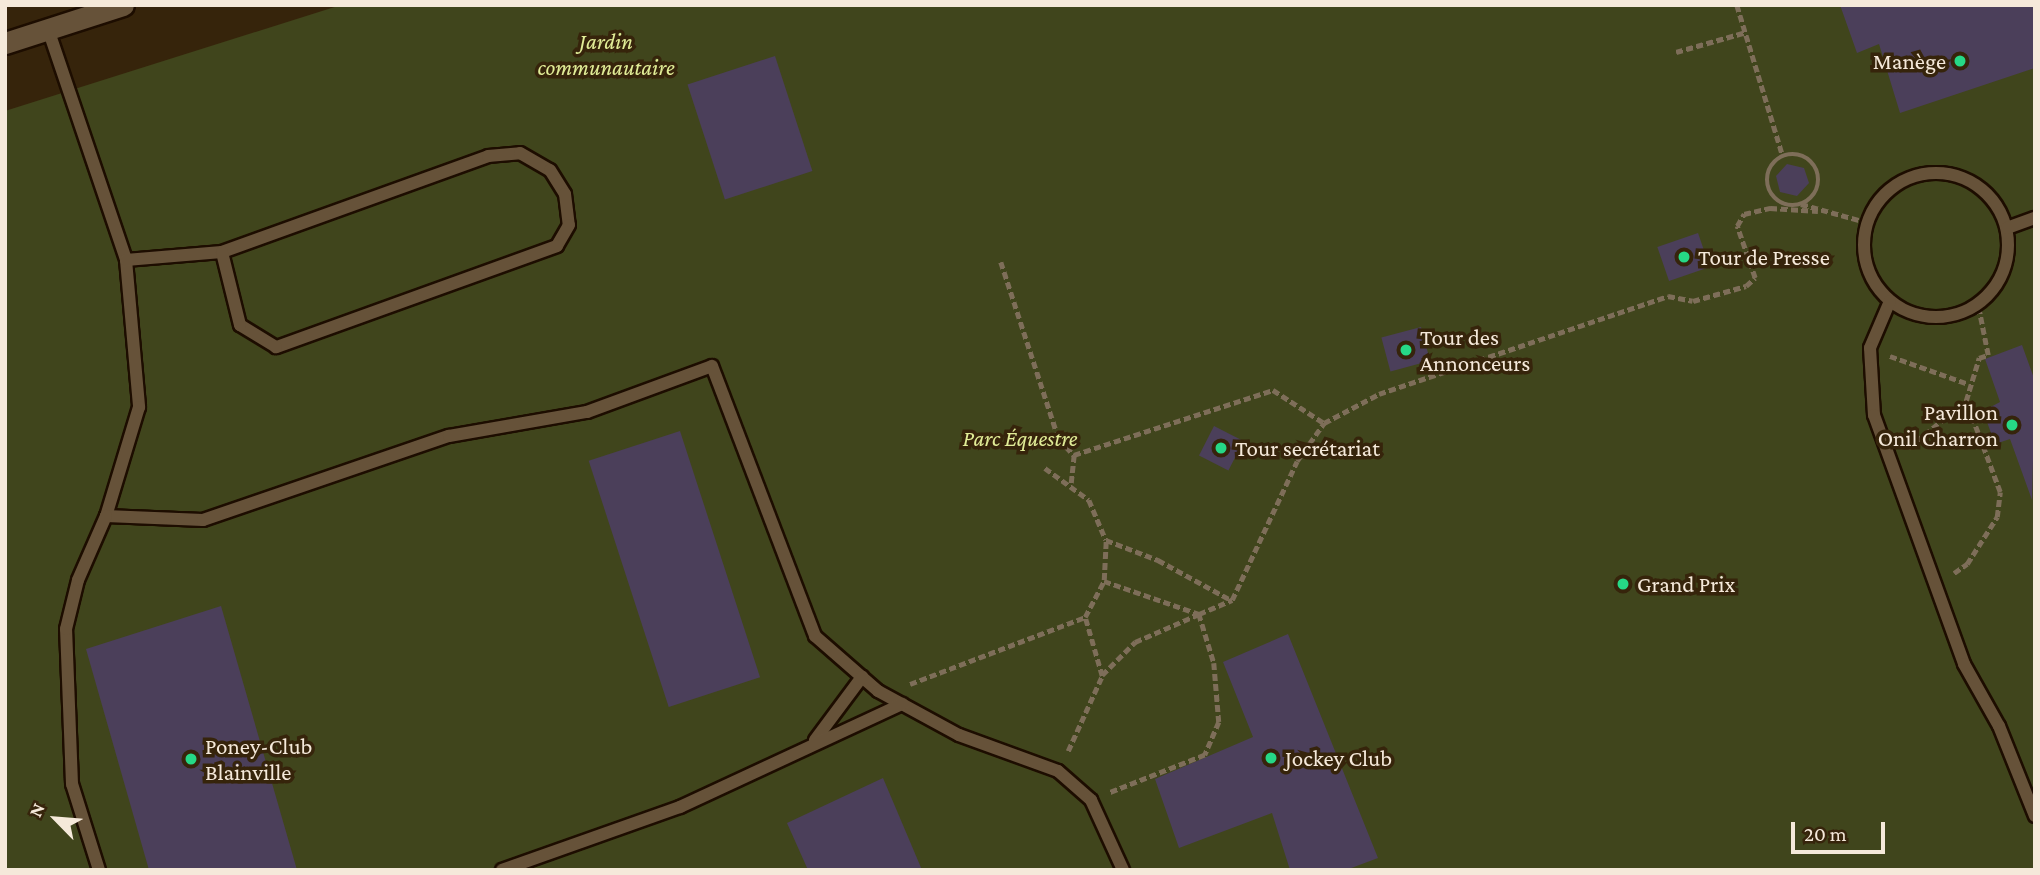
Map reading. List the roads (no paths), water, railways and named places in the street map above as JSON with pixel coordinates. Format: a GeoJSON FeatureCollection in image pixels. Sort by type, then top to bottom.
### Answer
{"type":"FeatureCollection","features":[{"type":"Feature","properties":{"kind":"street"},"geometry":{"type":"LineString","coordinates":[[5,43],[122,5]]}},
{"type":"Feature","properties":{"kind":"lane"},"geometry":{"type":"LineString","coordinates":[[48,29],[126,260],[139,407],[106,516],[78,580],[66,629],[72,784],[99,870]]}},
{"type":"Feature","properties":{"kind":"lane"},"geometry":{"type":"LineString","coordinates":[[126,260],[222,252],[488,156],[520,153],[550,170],[565,194],[569,226],[557,246],[276,347],[240,325],[222,252]]}},
{"type":"Feature","properties":{"kind":"lane"},"geometry":{"type":"LineString","coordinates":[[1939,172],[1983,188],[2007,228],[2004,271],[1978,304],[1933,318],[1889,301],[1866,265],[1866,222],[1894,185],[1939,172]]}},
{"type":"Feature","properties":{"kind":"lane"},"geometry":{"type":"LineString","coordinates":[[2007,228],[2035,218]]}},
{"type":"Feature","properties":{"kind":"lane"},"geometry":{"type":"LineString","coordinates":[[1889,301],[1870,348],[1874,415],[1964,664],[1998,726],[2035,816]]}},
{"type":"Feature","properties":{"kind":"lane"},"geometry":{"type":"LineString","coordinates":[[106,516],[203,520],[449,436],[587,412],[712,366],[815,636],[884,695],[959,735],[1058,771],[1091,800],[1123,870]]}},
{"type":"Feature","properties":{"kind":"lane"},"geometry":{"type":"LineString","coordinates":[[815,740],[862,677]]}},
{"type":"Feature","properties":{"kind":"lane"},"geometry":{"type":"LineString","coordinates":[[502,870],[680,807],[815,740],[902,704]]}},
{"type":"Feature","properties":{"kind":"place","name":"Manège"},"geometry":{"type":"Point","coordinates":[1960,61]}},
{"type":"Feature","properties":{"kind":"place","name":"Tour de Presse"},"geometry":{"type":"Point","coordinates":[1684,257]}},
{"type":"Feature","properties":{"kind":"place","name":"Tour des Annonceurs"},"geometry":{"type":"Point","coordinates":[1406,350]}},
{"type":"Feature","properties":{"kind":"place","name":"Pavillon Onil Charron"},"geometry":{"type":"Point","coordinates":[2012,425]}},
{"type":"Feature","properties":{"kind":"place","name":"Tour secrétariat"},"geometry":{"type":"Point","coordinates":[1221,448]}},
{"type":"Feature","properties":{"kind":"place","name":"Grand Prix"},"geometry":{"type":"Point","coordinates":[1623,584]}},
{"type":"Feature","properties":{"kind":"place","name":"Jockey Club"},"geometry":{"type":"Point","coordinates":[1271,758]}},
{"type":"Feature","properties":{"kind":"place","name":"Poney-Club Blainville"},"geometry":{"type":"Point","coordinates":[191,759]}},
{"type":"Feature","properties":{"kind":"park label","name":"Jardin communautaire"},"geometry":{"type":"Point","coordinates":[606,54]}},
{"type":"Feature","properties":{"kind":"park label","name":"Parc Équestre"},"geometry":{"type":"Point","coordinates":[1020,438]}}]}
